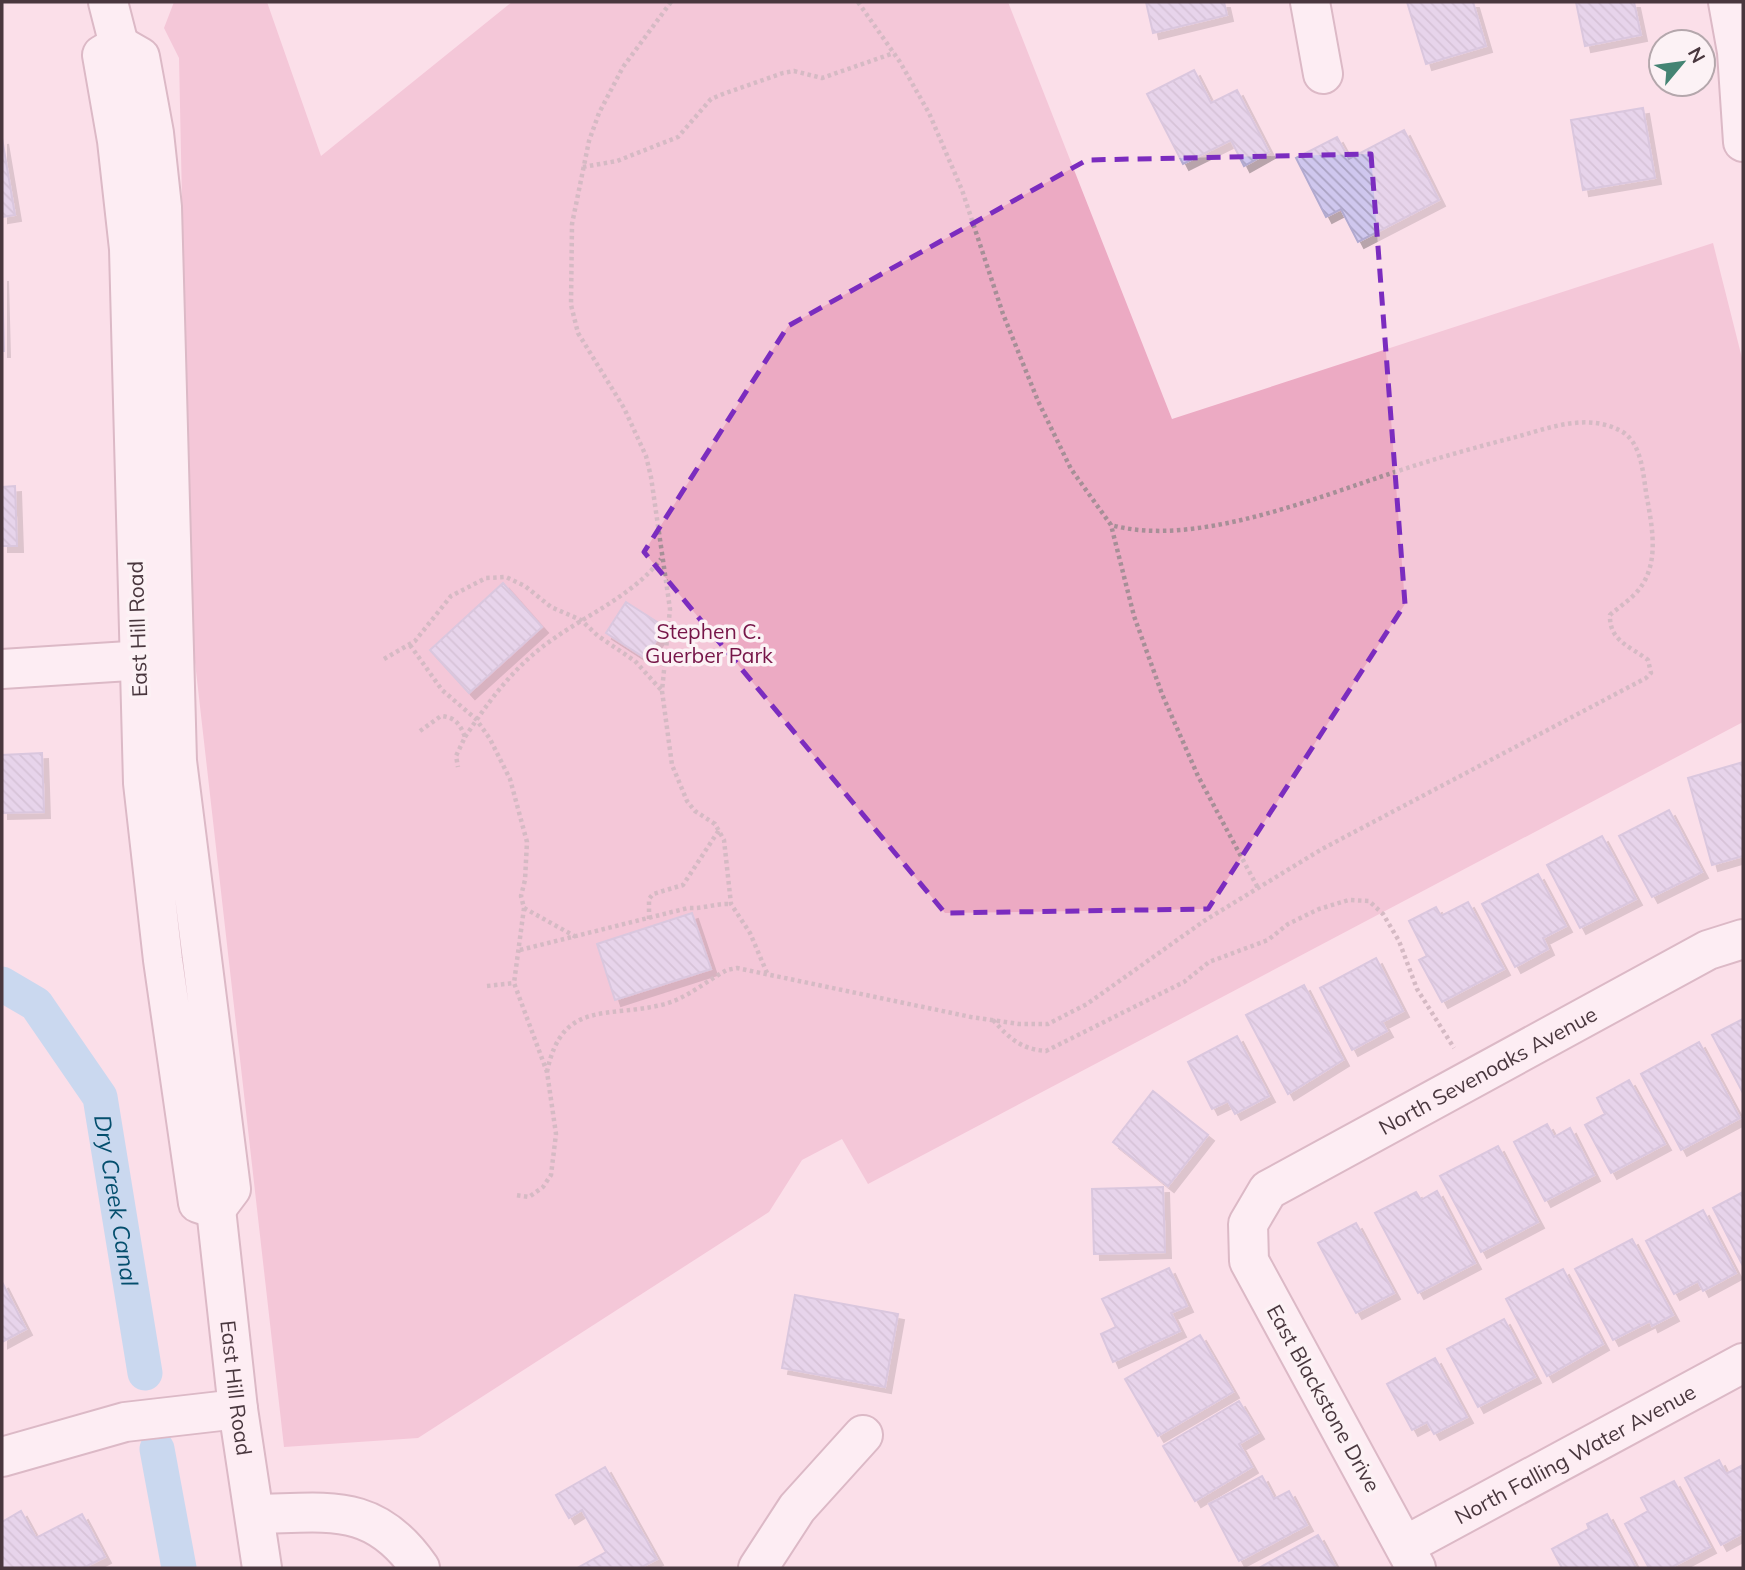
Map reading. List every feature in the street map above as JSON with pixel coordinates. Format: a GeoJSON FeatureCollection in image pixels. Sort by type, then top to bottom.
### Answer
{"type":"FeatureCollection","features":[{"type":"Feature","properties":{"kind":"street","name":"East Hill Road"},"geometry":{"type":"LineString","coordinates":[[108,2],[119,45],[140,57],[154,133],[162,207],[169,360],[156,659],[177,761],[231,1189],[216,1209],[238,1409],[262,1568]]}},
{"type":"Feature","properties":{"kind":"street"},"geometry":{"type":"LineString","coordinates":[[1310,2],[1323,74]]}},
{"type":"Feature","properties":{"kind":"street"},"geometry":{"type":"LineString","coordinates":[[1728,2],[1737,52],[1743,142]]}},
{"type":"Feature","properties":{"kind":"street"},"geometry":{"type":"LineString","coordinates":[[2,669],[156,659]]}},
{"type":"Feature","properties":{"kind":"street","name":"North Sevenoaks Avenue"},"geometry":{"type":"LineString","coordinates":[[1248,1224],[1268,1190],[1708,950],[1743,939]]}},
{"type":"Feature","properties":{"kind":"street","name":"East Blackstone Drive"},"geometry":{"type":"LineString","coordinates":[[1248,1224],[1249,1261],[1411,1556]]}},
{"type":"Feature","properties":{"kind":"street","name":"North Falling Water Avenue"},"geometry":{"type":"LineString","coordinates":[[1411,1556],[1743,1363]]}},
{"type":"Feature","properties":{"kind":"street"},"geometry":{"type":"LineString","coordinates":[[2,1457],[125,1422],[238,1409]]}},
{"type":"Feature","properties":{"kind":"street"},"geometry":{"type":"LineString","coordinates":[[767,1562],[797,1508],[863,1435]]}},
{"type":"Feature","properties":{"kind":"street"},"geometry":{"type":"LineString","coordinates":[[255,1514],[333,1513],[358,1518],[384,1528],[408,1551],[420,1568]]}},
{"type":"Feature","properties":{"kind":"path"},"geometry":{"type":"LineString","coordinates":[[671,2],[623,67],[599,113],[583,167],[572,224],[573,314],[578,333],[624,408],[646,456],[670,609],[662,691],[677,781],[695,811],[719,830],[724,840],[732,904],[750,933],[768,973]]}},
{"type":"Feature","properties":{"kind":"path"},"geometry":{"type":"LineString","coordinates":[[858,2],[894,53],[929,113],[962,190],[1009,330],[1055,438],[1085,492],[1111,525],[1137,626],[1162,694],[1198,776],[1258,888]]}},
{"type":"Feature","properties":{"kind":"path"},"geometry":{"type":"LineString","coordinates":[[583,167],[617,161],[678,137],[710,99],[734,89],[794,71],[822,78],[894,53]]}},
{"type":"Feature","properties":{"kind":"path"},"geometry":{"type":"LineString","coordinates":[[547,1072],[551,1052],[561,1033],[573,1022],[608,1011],[665,1004],[727,970],[737,968],[993,1020],[1048,1024],[1076,1010],[1204,921],[1322,849],[1651,673],[1647,660],[1619,641],[1610,623],[1610,615],[1643,583],[1651,560],[1653,532],[1634,445],[1629,437],[1612,428],[1578,423],[1446,456],[1293,507],[1237,521],[1168,529],[1126,530],[1111,525]]}},
{"type":"Feature","properties":{"kind":"path"},"geometry":{"type":"LineString","coordinates":[[457,767],[456,756],[465,737],[513,673],[542,646],[635,586],[661,559]]}},
{"type":"Feature","properties":{"kind":"path"},"geometry":{"type":"LineString","coordinates":[[384,659],[410,645],[428,628],[451,596],[486,578],[506,577],[525,586],[551,607],[581,620],[598,636],[635,661],[662,691]]}},
{"type":"Feature","properties":{"kind":"path"},"geometry":{"type":"LineString","coordinates":[[410,645],[442,690],[476,719],[510,779],[527,842],[525,880],[521,896],[524,908],[514,983],[547,1072],[555,1123],[551,1175],[543,1186],[529,1196],[514,1195]]}},
{"type":"Feature","properties":{"kind":"path"},"geometry":{"type":"LineString","coordinates":[[420,731],[442,716],[451,717],[460,725],[465,737]]}},
{"type":"Feature","properties":{"kind":"path"},"geometry":{"type":"LineString","coordinates":[[649,919],[649,899],[653,894],[683,885],[719,830]]}},
{"type":"Feature","properties":{"kind":"path"},"geometry":{"type":"LineString","coordinates":[[993,1020],[1015,1044],[1030,1050],[1046,1051],[1184,982],[1209,962],[1268,940],[1288,923],[1319,909],[1349,900],[1369,901],[1383,914],[1399,941],[1417,989],[1459,1054]]}},
{"type":"Feature","properties":{"kind":"path"},"geometry":{"type":"LineString","coordinates":[[520,950],[688,908],[702,910],[718,903],[732,904]]}},
{"type":"Feature","properties":{"kind":"path"},"geometry":{"type":"LineString","coordinates":[[524,908],[578,937]]}},
{"type":"Feature","properties":{"kind":"path"},"geometry":{"type":"LineString","coordinates":[[487,986],[514,983]]}},
{"type":"Feature","properties":{"kind":"highlighted area"},"geometry":{"type":"Polygon","coordinates":[[[1371,154],[1405,604],[1208,909],[945,913],[644,552],[788,326],[1087,160],[1371,154]]]}},
{"type":"Feature","properties":{"kind":"green space","name":"Stephen C. Guerber Park"},"geometry":{"type":"Polygon","coordinates":[[[174,2],[267,2],[321,156],[512,2],[1008,2],[1172,419],[1713,243],[1743,362],[1743,722],[868,1184],[842,1139],[802,1160],[769,1212],[418,1438],[284,1447],[191,627],[179,58],[164,28],[174,2]]]}},
{"type":"Feature","properties":{"kind":"building"},"geometry":{"type":"Polygon","coordinates":[[[1146,2],[1224,2],[1227,15],[1153,33],[1146,2]]]}},
{"type":"Feature","properties":{"kind":"building"},"geometry":{"type":"Polygon","coordinates":[[[1407,2],[1473,2],[1486,46],[1426,64],[1407,2]]]}},
{"type":"Feature","properties":{"kind":"building"},"geometry":{"type":"Polygon","coordinates":[[[1576,2],[1634,2],[1641,35],[1585,46],[1576,2]]]}},
{"type":"Feature","properties":{"kind":"building"},"geometry":{"type":"Polygon","coordinates":[[[1194,70],[1211,103],[1237,90],[1269,152],[1244,166],[1231,140],[1183,164],[1147,94],[1194,70]]]}},
{"type":"Feature","properties":{"kind":"building"},"geometry":{"type":"Polygon","coordinates":[[[1643,108],[1655,178],[1583,190],[1571,120],[1643,108]]]}},
{"type":"Feature","properties":{"kind":"building"},"geometry":{"type":"Polygon","coordinates":[[[1404,130],[1439,200],[1358,242],[1341,209],[1326,217],[1296,158],[1337,137],[1349,159],[1404,130]]]}},
{"type":"Feature","properties":{"kind":"building"},"geometry":{"type":"Polygon","coordinates":[[[2,138],[15,215],[2,217],[2,138]]]}},
{"type":"Feature","properties":{"kind":"building"},"geometry":{"type":"Polygon","coordinates":[[[2,275],[4,351],[2,351],[2,275]]]}},
{"type":"Feature","properties":{"kind":"building"},"geometry":{"type":"Polygon","coordinates":[[[15,486],[17,546],[2,546],[2,487],[15,486]]]}},
{"type":"Feature","properties":{"kind":"building"},"geometry":{"type":"Polygon","coordinates":[[[503,583],[542,627],[469,693],[430,650],[503,583]]]}},
{"type":"Feature","properties":{"kind":"building"},"geometry":{"type":"Polygon","coordinates":[[[626,602],[665,627],[645,658],[606,633],[626,602]]]}},
{"type":"Feature","properties":{"kind":"building"},"geometry":{"type":"Polygon","coordinates":[[[42,753],[44,812],[2,813],[2,755],[42,753]]]}},
{"type":"Feature","properties":{"kind":"building"},"geometry":{"type":"Polygon","coordinates":[[[1743,762],[1743,856],[1712,865],[1688,778],[1743,762]]]}},
{"type":"Feature","properties":{"kind":"building"},"geometry":{"type":"Polygon","coordinates":[[[1669,810],[1702,872],[1652,897],[1619,836],[1669,810]]]}},
{"type":"Feature","properties":{"kind":"building"},"geometry":{"type":"Polygon","coordinates":[[[1602,836],[1636,899],[1580,928],[1547,865],[1602,836]]]}},
{"type":"Feature","properties":{"kind":"building"},"geometry":{"type":"Polygon","coordinates":[[[1538,874],[1566,926],[1543,938],[1548,949],[1515,967],[1482,904],[1538,874]]]}},
{"type":"Feature","properties":{"kind":"building"},"geometry":{"type":"Polygon","coordinates":[[[1468,902],[1504,969],[1442,1002],[1419,960],[1427,956],[1409,921],[1436,907],[1441,916],[1468,902]]]}},
{"type":"Feature","properties":{"kind":"building"},"geometry":{"type":"Polygon","coordinates":[[[692,913],[711,969],[615,1000],[597,944],[692,913]]]}},
{"type":"Feature","properties":{"kind":"building"},"geometry":{"type":"Polygon","coordinates":[[[1376,958],[1403,1011],[1382,1022],[1387,1031],[1352,1050],[1320,988],[1376,958]]]}},
{"type":"Feature","properties":{"kind":"building"},"geometry":{"type":"Polygon","coordinates":[[[1304,985],[1343,1060],[1288,1094],[1246,1015],[1304,985]]]}},
{"type":"Feature","properties":{"kind":"building"},"geometry":{"type":"Polygon","coordinates":[[[1743,1019],[1743,1093],[1712,1035],[1743,1019]]]}},
{"type":"Feature","properties":{"kind":"building"},"geometry":{"type":"Polygon","coordinates":[[[1237,1036],[1269,1096],[1235,1114],[1228,1101],[1212,1109],[1188,1062],[1237,1036]]]}},
{"type":"Feature","properties":{"kind":"building"},"geometry":{"type":"Polygon","coordinates":[[[1699,1042],[1740,1118],[1681,1150],[1641,1074],[1699,1042]]]}},
{"type":"Feature","properties":{"kind":"building"},"geometry":{"type":"Polygon","coordinates":[[[1629,1080],[1665,1144],[1611,1173],[1585,1125],[1605,1114],[1597,1098],[1629,1080]]]}},
{"type":"Feature","properties":{"kind":"building"},"geometry":{"type":"Polygon","coordinates":[[[1153,1091],[1208,1135],[1168,1186],[1113,1142],[1153,1091]]]}},
{"type":"Feature","properties":{"kind":"building"},"geometry":{"type":"Polygon","coordinates":[[[1547,1124],[1554,1137],[1570,1128],[1594,1175],[1545,1201],[1514,1142],[1547,1124]]]}},
{"type":"Feature","properties":{"kind":"building"},"geometry":{"type":"Polygon","coordinates":[[[1498,1146],[1538,1222],[1481,1252],[1440,1176],[1498,1146]]]}},
{"type":"Feature","properties":{"kind":"building"},"geometry":{"type":"Polygon","coordinates":[[[1163,1187],[1165,1252],[1094,1254],[1092,1189],[1163,1187]]]}},
{"type":"Feature","properties":{"kind":"building"},"geometry":{"type":"Polygon","coordinates":[[[1437,1191],[1475,1263],[1418,1293],[1375,1213],[1416,1192],[1421,1200],[1437,1191]]]}},
{"type":"Feature","properties":{"kind":"building"},"geometry":{"type":"Polygon","coordinates":[[[1743,1192],[1743,1266],[1713,1208],[1743,1192]]]}},
{"type":"Feature","properties":{"kind":"building"},"geometry":{"type":"Polygon","coordinates":[[[1703,1210],[1736,1273],[1703,1291],[1698,1281],[1674,1294],[1646,1241],[1703,1210]]]}},
{"type":"Feature","properties":{"kind":"building"},"geometry":{"type":"Polygon","coordinates":[[[1356,1223],[1394,1293],[1356,1313],[1318,1243],[1356,1223]]]}},
{"type":"Feature","properties":{"kind":"building"},"geometry":{"type":"Polygon","coordinates":[[[1632,1239],[1673,1315],[1652,1326],[1650,1321],[1613,1340],[1575,1269],[1632,1239]]]}},
{"type":"Feature","properties":{"kind":"building"},"geometry":{"type":"Polygon","coordinates":[[[1169,1268],[1187,1306],[1171,1313],[1180,1331],[1113,1362],[1101,1334],[1116,1327],[1102,1299],[1169,1268]]]}},
{"type":"Feature","properties":{"kind":"building"},"geometry":{"type":"Polygon","coordinates":[[[1563,1269],[1603,1344],[1547,1376],[1506,1299],[1563,1269]]]}},
{"type":"Feature","properties":{"kind":"building"},"geometry":{"type":"Polygon","coordinates":[[[2,1282],[26,1329],[2,1342],[2,1282]]]}},
{"type":"Feature","properties":{"kind":"building"},"geometry":{"type":"Polygon","coordinates":[[[795,1295],[898,1314],[885,1387],[782,1368],[795,1295]]]}},
{"type":"Feature","properties":{"kind":"building"},"geometry":{"type":"Polygon","coordinates":[[[1504,1319],[1535,1377],[1478,1407],[1447,1349],[1504,1319]]]}},
{"type":"Feature","properties":{"kind":"building"},"geometry":{"type":"Polygon","coordinates":[[[1200,1335],[1233,1392],[1158,1436],[1125,1379],[1200,1335]]]}},
{"type":"Feature","properties":{"kind":"building"},"geometry":{"type":"Polygon","coordinates":[[[1435,1358],[1467,1417],[1434,1434],[1427,1422],[1412,1430],[1387,1384],[1435,1358]]]}},
{"type":"Feature","properties":{"kind":"building"},"geometry":{"type":"Polygon","coordinates":[[[1239,1401],[1258,1433],[1239,1444],[1252,1467],[1195,1501],[1163,1446],[1239,1401]]]}},
{"type":"Feature","properties":{"kind":"building"},"geometry":{"type":"Polygon","coordinates":[[[1719,1460],[1726,1474],[1743,1465],[1743,1533],[1721,1545],[1685,1478],[1719,1460]]]}},
{"type":"Feature","properties":{"kind":"building"},"geometry":{"type":"Polygon","coordinates":[[[605,1467],[657,1559],[640,1568],[579,1567],[606,1552],[582,1510],[569,1518],[556,1495],[605,1467]]]}},
{"type":"Feature","properties":{"kind":"building"},"geometry":{"type":"Polygon","coordinates":[[[1262,1476],[1274,1499],[1289,1491],[1307,1525],[1239,1561],[1209,1504],[1262,1476]]]}},
{"type":"Feature","properties":{"kind":"building"},"geometry":{"type":"Polygon","coordinates":[[[1674,1481],[1710,1547],[1670,1568],[1649,1568],[1625,1524],[1648,1511],[1641,1498],[1674,1481]]]}},
{"type":"Feature","properties":{"kind":"building"},"geometry":{"type":"Polygon","coordinates":[[[21,1511],[36,1538],[82,1514],[105,1557],[83,1568],[2,1568],[2,1522],[21,1511]]]}},
{"type":"Feature","properties":{"kind":"building"},"geometry":{"type":"Polygon","coordinates":[[[1607,1514],[1636,1568],[1562,1568],[1552,1549],[1589,1529],[1587,1524],[1607,1514]]]}},
{"type":"Feature","properties":{"kind":"building"},"geometry":{"type":"Polygon","coordinates":[[[1318,1535],[1336,1568],[1259,1568],[1318,1535]]]}},
{"type":"Feature","properties":{"kind":"waterway","name":"Dry Creek Canal"},"geometry":{"type":"LineString","coordinates":[[2,984],[36,1004],[100,1097],[145,1373]]}},
{"type":"Feature","properties":{"kind":"waterway","name":"Dry Creek Canal"},"geometry":{"type":"LineString","coordinates":[[157,1449],[179,1568]]}}]}
